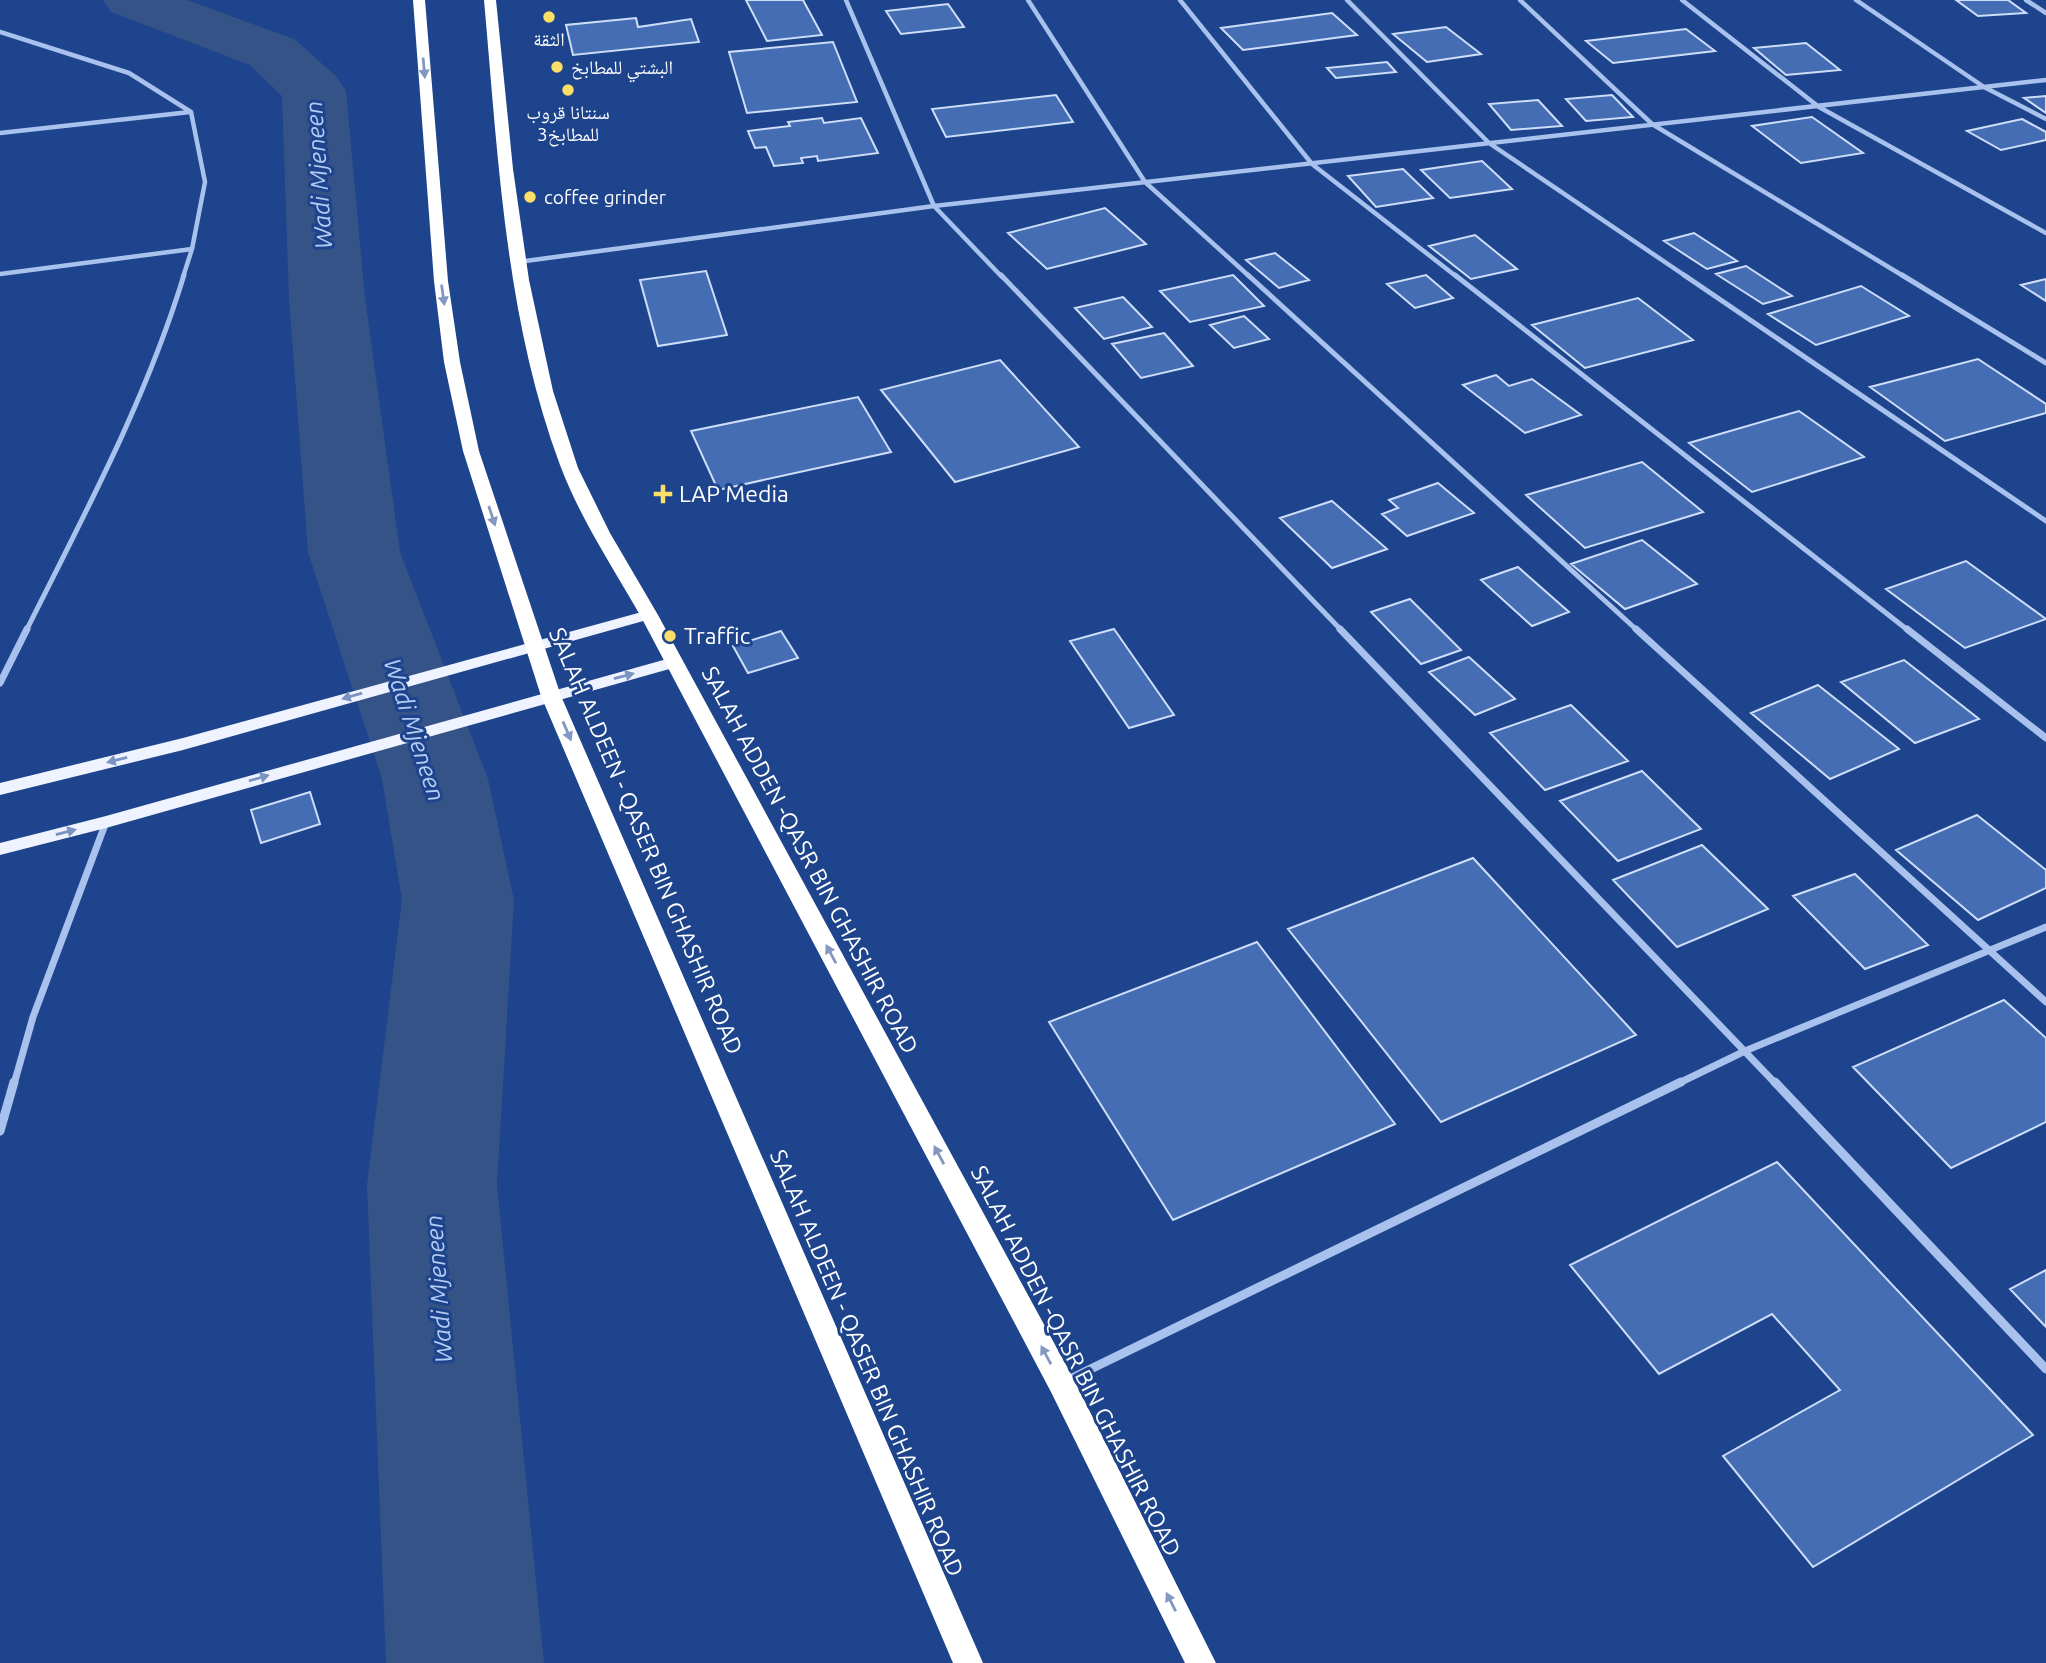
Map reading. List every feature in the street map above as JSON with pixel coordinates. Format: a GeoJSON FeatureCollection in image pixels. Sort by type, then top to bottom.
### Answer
{"type":"FeatureCollection","features":[{"type":"Feature","properties":{"kind":"highway","name":"SALAH ALDEEN - QASER BIN GHASHIR ROAD"},"geometry":{"type":"LineString","coordinates":[[419,0],[441,281],[452,362],[471,451],[534,646],[551,696],[968,1663]]}},
{"type":"Feature","properties":{"kind":"highway","name":"SALAH ADDEN -QASR BIN GHASHIR ROAD"},"geometry":{"type":"LineString","coordinates":[[490,0],[517,262],[535,353],[562,447],[591,514],[649,615],[1061,1383],[1201,1663]]}},
{"type":"Feature","properties":{"kind":"main road"},"geometry":{"type":"LineString","coordinates":[[0,789],[183,744],[649,615]]}},
{"type":"Feature","properties":{"kind":"main road"},"geometry":{"type":"LineString","coordinates":[[0,849],[106,822],[674,662]]}},
{"type":"Feature","properties":{"kind":"street"},"geometry":{"type":"LineString","coordinates":[[846,0],[934,206],[1745,1051],[2046,1369]]}},
{"type":"Feature","properties":{"kind":"street"},"geometry":{"type":"LineString","coordinates":[[1028,0],[1145,182],[2046,1002]]}},
{"type":"Feature","properties":{"kind":"street"},"geometry":{"type":"LineString","coordinates":[[1180,0],[1312,164],[2046,738]]}},
{"type":"Feature","properties":{"kind":"street"},"geometry":{"type":"LineString","coordinates":[[1347,0],[1489,143],[2046,522]]}},
{"type":"Feature","properties":{"kind":"street"},"geometry":{"type":"LineString","coordinates":[[1520,0],[1652,124],[2046,363]]}},
{"type":"Feature","properties":{"kind":"street"},"geometry":{"type":"LineString","coordinates":[[1682,0],[1819,107],[2046,233]]}},
{"type":"Feature","properties":{"kind":"street"},"geometry":{"type":"LineString","coordinates":[[1856,0],[1984,87],[2046,119]]}},
{"type":"Feature","properties":{"kind":"street"},"geometry":{"type":"LineString","coordinates":[[2026,0],[2046,13]]}},
{"type":"Feature","properties":{"kind":"street"},"geometry":{"type":"LineString","coordinates":[[0,32],[130,73],[191,112],[205,181],[192,249],[169,325],[124,435],[0,683]]}},
{"type":"Feature","properties":{"kind":"street"},"geometry":{"type":"LineString","coordinates":[[517,262],[934,206],[2046,80]]}},
{"type":"Feature","properties":{"kind":"street"},"geometry":{"type":"LineString","coordinates":[[0,133],[191,112]]}},
{"type":"Feature","properties":{"kind":"street"},"geometry":{"type":"LineString","coordinates":[[0,274],[192,249]]}},
{"type":"Feature","properties":{"kind":"street"},"geometry":{"type":"LineString","coordinates":[[0,1131],[33,1017],[106,822]]}},
{"type":"Feature","properties":{"kind":"street"},"geometry":{"type":"LineString","coordinates":[[1061,1383],[1745,1051],[2046,927]]}},
{"type":"Feature","properties":{"kind":"building"},"geometry":{"type":"Polygon","coordinates":[[[746,0],[803,0],[822,35],[767,41],[746,0]]]}},
{"type":"Feature","properties":{"kind":"building"},"geometry":{"type":"Polygon","coordinates":[[[1956,0],[2008,0],[2026,13],[1978,16],[1956,0]]]}},
{"type":"Feature","properties":{"kind":"building"},"geometry":{"type":"Polygon","coordinates":[[[948,4],[964,27],[901,34],[886,11],[948,4]]]}},
{"type":"Feature","properties":{"kind":"building"},"geometry":{"type":"Polygon","coordinates":[[[1332,13],[1357,35],[1243,50],[1221,28],[1332,13]]]}},
{"type":"Feature","properties":{"kind":"building"},"geometry":{"type":"Polygon","coordinates":[[[636,18],[638,27],[691,19],[699,42],[573,55],[566,25],[636,18]]]}},
{"type":"Feature","properties":{"kind":"building"},"geometry":{"type":"Polygon","coordinates":[[[1446,27],[1481,54],[1427,62],[1393,34],[1446,27]]]}},
{"type":"Feature","properties":{"kind":"building"},"geometry":{"type":"Polygon","coordinates":[[[1686,29],[1715,51],[1613,63],[1586,41],[1686,29]]]}},
{"type":"Feature","properties":{"kind":"building"},"geometry":{"type":"Polygon","coordinates":[[[833,42],[857,102],[747,113],[729,52],[833,42]]]}},
{"type":"Feature","properties":{"kind":"building"},"geometry":{"type":"Polygon","coordinates":[[[1806,43],[1840,70],[1786,75],[1754,48],[1806,43]]]}},
{"type":"Feature","properties":{"kind":"building"},"geometry":{"type":"Polygon","coordinates":[[[1387,62],[1396,72],[1336,78],[1327,68],[1387,62]]]}},
{"type":"Feature","properties":{"kind":"building"},"geometry":{"type":"Polygon","coordinates":[[[1056,95],[1073,122],[946,137],[932,109],[1056,95]]]}},
{"type":"Feature","properties":{"kind":"building"},"geometry":{"type":"Polygon","coordinates":[[[1612,95],[1633,117],[1586,121],[1566,99],[1612,95]]]}},
{"type":"Feature","properties":{"kind":"building"},"geometry":{"type":"Polygon","coordinates":[[[2046,96],[2046,113],[2024,98],[2046,96]]]}},
{"type":"Feature","properties":{"kind":"building"},"geometry":{"type":"Polygon","coordinates":[[[1538,100],[1562,126],[1511,130],[1489,104],[1538,100]]]}},
{"type":"Feature","properties":{"kind":"building"},"geometry":{"type":"Polygon","coordinates":[[[1812,117],[1863,153],[1801,163],[1752,126],[1812,117]]]}},
{"type":"Feature","properties":{"kind":"building"},"geometry":{"type":"Polygon","coordinates":[[[822,118],[824,123],[861,118],[878,153],[818,161],[817,156],[801,158],[803,163],[774,166],[766,147],[755,148],[748,131],[790,126],[788,122],[822,118]]]}},
{"type":"Feature","properties":{"kind":"building"},"geometry":{"type":"Polygon","coordinates":[[[2022,119],[2046,132],[2046,140],[2001,150],[1967,131],[2022,119]]]}},
{"type":"Feature","properties":{"kind":"building"},"geometry":{"type":"Polygon","coordinates":[[[1482,161],[1512,189],[1450,198],[1421,170],[1482,161]]]}},
{"type":"Feature","properties":{"kind":"building"},"geometry":{"type":"Polygon","coordinates":[[[1403,169],[1433,198],[1376,207],[1348,176],[1403,169]]]}},
{"type":"Feature","properties":{"kind":"building"},"geometry":{"type":"Polygon","coordinates":[[[1105,208],[1146,244],[1047,269],[1008,233],[1105,208]]]}},
{"type":"Feature","properties":{"kind":"building"},"geometry":{"type":"Polygon","coordinates":[[[1694,233],[1737,261],[1707,269],[1664,241],[1694,233]]]}},
{"type":"Feature","properties":{"kind":"building"},"geometry":{"type":"Polygon","coordinates":[[[1475,235],[1517,269],[1471,279],[1429,246],[1475,235]]]}},
{"type":"Feature","properties":{"kind":"building"},"geometry":{"type":"Polygon","coordinates":[[[1275,253],[1309,280],[1279,288],[1246,260],[1275,253]]]}},
{"type":"Feature","properties":{"kind":"building"},"geometry":{"type":"Polygon","coordinates":[[[1746,266],[1792,296],[1763,304],[1716,274],[1746,266]]]}},
{"type":"Feature","properties":{"kind":"building"},"geometry":{"type":"Polygon","coordinates":[[[706,271],[727,335],[658,346],[640,280],[706,271]]]}},
{"type":"Feature","properties":{"kind":"building"},"geometry":{"type":"Polygon","coordinates":[[[1233,275],[1264,306],[1190,322],[1160,291],[1233,275]]]}},
{"type":"Feature","properties":{"kind":"building"},"geometry":{"type":"Polygon","coordinates":[[[1426,275],[1453,298],[1415,308],[1387,284],[1426,275]]]}},
{"type":"Feature","properties":{"kind":"building"},"geometry":{"type":"Polygon","coordinates":[[[2046,279],[2046,301],[2021,285],[2046,279]]]}},
{"type":"Feature","properties":{"kind":"building"},"geometry":{"type":"Polygon","coordinates":[[[1861,286],[1909,316],[1816,345],[1768,314],[1861,286]]]}},
{"type":"Feature","properties":{"kind":"building"},"geometry":{"type":"Polygon","coordinates":[[[1123,297],[1152,327],[1104,339],[1075,308],[1123,297]]]}},
{"type":"Feature","properties":{"kind":"building"},"geometry":{"type":"Polygon","coordinates":[[[1638,298],[1693,340],[1585,368],[1532,325],[1638,298]]]}},
{"type":"Feature","properties":{"kind":"building"},"geometry":{"type":"Polygon","coordinates":[[[1244,316],[1269,339],[1234,348],[1210,325],[1244,316]]]}},
{"type":"Feature","properties":{"kind":"building"},"geometry":{"type":"Polygon","coordinates":[[[1164,333],[1193,366],[1141,378],[1112,344],[1164,333]]]}},
{"type":"Feature","properties":{"kind":"building"},"geometry":{"type":"Polygon","coordinates":[[[1978,359],[2046,404],[2046,413],[1945,441],[1870,387],[1978,359]]]}},
{"type":"Feature","properties":{"kind":"building"},"geometry":{"type":"Polygon","coordinates":[[[1000,360],[1079,447],[955,482],[881,390],[1000,360]]]}},
{"type":"Feature","properties":{"kind":"building"},"geometry":{"type":"Polygon","coordinates":[[[1496,375],[1509,386],[1532,379],[1581,415],[1525,433],[1463,385],[1496,375]]]}},
{"type":"Feature","properties":{"kind":"building"},"geometry":{"type":"Polygon","coordinates":[[[858,397],[891,452],[718,490],[691,431],[858,397]]]}},
{"type":"Feature","properties":{"kind":"building"},"geometry":{"type":"Polygon","coordinates":[[[1799,411],[1864,457],[1752,492],[1689,443],[1799,411]]]}},
{"type":"Feature","properties":{"kind":"building"},"geometry":{"type":"Polygon","coordinates":[[[1642,462],[1703,512],[1585,548],[1526,495],[1642,462]]]}},
{"type":"Feature","properties":{"kind":"building"},"geometry":{"type":"Polygon","coordinates":[[[1438,483],[1474,513],[1407,536],[1382,514],[1398,508],[1389,500],[1438,483]]]}},
{"type":"Feature","properties":{"kind":"building"},"geometry":{"type":"Polygon","coordinates":[[[1332,501],[1387,549],[1332,568],[1280,518],[1332,501]]]}},
{"type":"Feature","properties":{"kind":"building"},"geometry":{"type":"Polygon","coordinates":[[[1642,540],[1697,584],[1625,609],[1571,564],[1642,540]]]}},
{"type":"Feature","properties":{"kind":"building"},"geometry":{"type":"Polygon","coordinates":[[[1966,561],[2046,619],[1965,648],[1886,589],[1966,561]]]}},
{"type":"Feature","properties":{"kind":"building"},"geometry":{"type":"Polygon","coordinates":[[[1518,567],[1569,612],[1532,626],[1481,580],[1518,567]]]}},
{"type":"Feature","properties":{"kind":"building"},"geometry":{"type":"Polygon","coordinates":[[[1410,599],[1461,650],[1421,664],[1371,612],[1410,599]]]}},
{"type":"Feature","properties":{"kind":"building"},"geometry":{"type":"Polygon","coordinates":[[[1114,629],[1174,715],[1129,728],[1070,641],[1114,629]]]}},
{"type":"Feature","properties":{"kind":"building"},"geometry":{"type":"Polygon","coordinates":[[[781,631],[798,658],[748,673],[733,646],[781,631]]]}},
{"type":"Feature","properties":{"kind":"building"},"geometry":{"type":"Polygon","coordinates":[[[1469,657],[1515,699],[1475,715],[1429,672],[1469,657]]]}},
{"type":"Feature","properties":{"kind":"building"},"geometry":{"type":"Polygon","coordinates":[[[1904,660],[1979,719],[1915,743],[1841,682],[1904,660]]]}},
{"type":"Feature","properties":{"kind":"building"},"geometry":{"type":"Polygon","coordinates":[[[1818,685],[1899,749],[1830,779],[1751,713],[1818,685]]]}},
{"type":"Feature","properties":{"kind":"building"},"geometry":{"type":"Polygon","coordinates":[[[1571,705],[1628,761],[1545,790],[1490,733],[1571,705]]]}},
{"type":"Feature","properties":{"kind":"building"},"geometry":{"type":"Polygon","coordinates":[[[1642,771],[1701,829],[1618,861],[1560,801],[1642,771]]]}},
{"type":"Feature","properties":{"kind":"building"},"geometry":{"type":"Polygon","coordinates":[[[310,792],[320,824],[261,843],[251,810],[310,792]]]}},
{"type":"Feature","properties":{"kind":"building"},"geometry":{"type":"Polygon","coordinates":[[[1977,815],[2046,870],[2046,888],[1978,920],[1896,850],[1977,815]]]}},
{"type":"Feature","properties":{"kind":"building"},"geometry":{"type":"Polygon","coordinates":[[[1702,845],[1768,909],[1677,947],[1613,880],[1702,845]]]}},
{"type":"Feature","properties":{"kind":"building"},"geometry":{"type":"Polygon","coordinates":[[[1473,858],[1636,1035],[1441,1122],[1288,929],[1473,858]]]}},
{"type":"Feature","properties":{"kind":"building"},"geometry":{"type":"Polygon","coordinates":[[[1855,874],[1928,945],[1865,969],[1793,896],[1855,874]]]}},
{"type":"Feature","properties":{"kind":"building"},"geometry":{"type":"Polygon","coordinates":[[[1257,942],[1395,1124],[1173,1220],[1049,1022],[1257,942]]]}},
{"type":"Feature","properties":{"kind":"building"},"geometry":{"type":"Polygon","coordinates":[[[2004,1000],[2046,1038],[2046,1122],[1951,1168],[1853,1067],[2004,1000]]]}},
{"type":"Feature","properties":{"kind":"building"},"geometry":{"type":"Polygon","coordinates":[[[1777,1162],[2033,1435],[1813,1567],[1723,1456],[1840,1390],[1772,1314],[1659,1374],[1570,1265],[1777,1162]]]}},
{"type":"Feature","properties":{"kind":"building"},"geometry":{"type":"Polygon","coordinates":[[[2046,1270],[2046,1327],[2010,1289],[2046,1270]]]}},
{"type":"Feature","properties":{"kind":"waterway","name":"Wadi Mjeneen"},"geometry":{"type":"LineString","coordinates":[[132,0],[272,52],[314,91],[327,298],[354,552],[435,779],[458,900],[432,1185],[465,1663]]}},
{"type":"Feature","properties":{"kind":"place","name":"الثقة"},"geometry":{"type":"Point","coordinates":[549,17]}},
{"type":"Feature","properties":{"kind":"place","name":"البشتي للمطابخ"},"geometry":{"type":"Point","coordinates":[557,67]}},
{"type":"Feature","properties":{"kind":"place","name":"سنتانا قروب 3للمطابخ"},"geometry":{"type":"Point","coordinates":[568,90]}},
{"type":"Feature","properties":{"kind":"place","name":"coffee grinder"},"geometry":{"type":"Point","coordinates":[530,197]}},
{"type":"Feature","properties":{"kind":"place","name":"LAP Media"},"geometry":{"type":"Point","coordinates":[663,494]}},
{"type":"Feature","properties":{"kind":"place","name":"Traffic"},"geometry":{"type":"Point","coordinates":[670,636]}}]}
